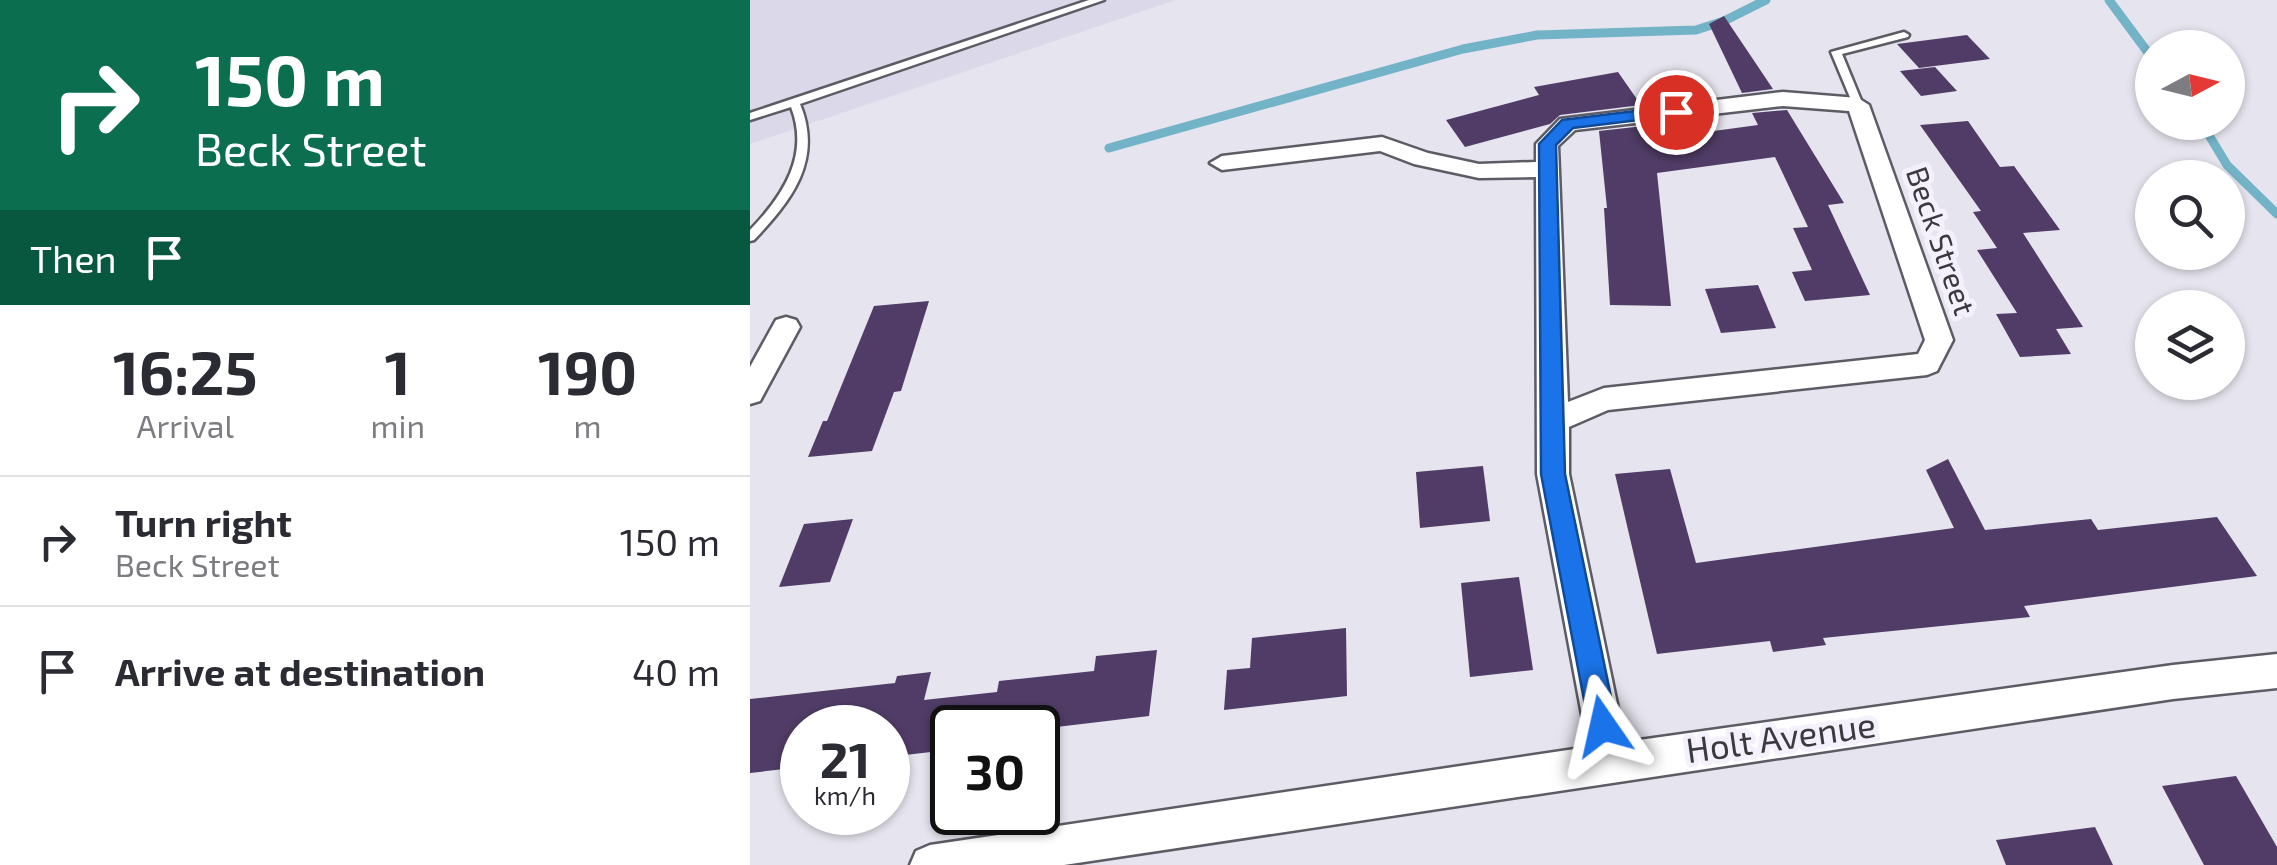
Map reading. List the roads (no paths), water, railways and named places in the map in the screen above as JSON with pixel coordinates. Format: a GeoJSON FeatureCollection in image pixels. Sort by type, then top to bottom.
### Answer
{"type":"FeatureCollection","features":[{"type":"Feature","properties":{"kind":"street"},"geometry":{"type":"LineString","coordinates":[[1610,763],[1553,474],[1547,144],[1568,124],[1783,99],[1858,105]]}},
{"type":"Feature","properties":{"kind":"street","name":"Beck Street"},"geometry":{"type":"LineString","coordinates":[[1554,421],[1604,399],[1927,364],[1938,340],[1926,292],[1858,105]]}},
{"type":"Feature","properties":{"kind":"street"},"geometry":{"type":"LineString","coordinates":[[1222,163],[1382,144],[1422,159],[1479,171],[1548,169]]}},
{"type":"Feature","properties":{"kind":"street"},"geometry":{"type":"LineString","coordinates":[[750,393],[786,327]]}},
{"type":"Feature","properties":{"kind":"street","name":"Holt Avenue"},"geometry":{"type":"LineString","coordinates":[[930,865],[1610,763],[2173,682],[2277,671]]}},
{"type":"Feature","properties":{"kind":"lane"},"geometry":{"type":"LineString","coordinates":[[750,117],[1100,0]]}},
{"type":"Feature","properties":{"kind":"lane"},"geometry":{"type":"LineString","coordinates":[[1858,105],[1836,52],[1904,36]]}},
{"type":"Feature","properties":{"kind":"lane"},"geometry":{"type":"LineString","coordinates":[[750,237],[782,204],[800,170],[804,120],[794,102]]}},
{"type":"Feature","properties":{"kind":"waterway"},"geometry":{"type":"LineString","coordinates":[[1109,148],[1463,49],[1537,35],[1696,30],[1766,0]]}},
{"type":"Feature","properties":{"kind":"waterway"},"geometry":{"type":"LineString","coordinates":[[2109,0],[2135,35]]}},
{"type":"Feature","properties":{"kind":"waterway"},"geometry":{"type":"LineString","coordinates":[[2212,140],[2227,165],[2277,214]]}}]}
